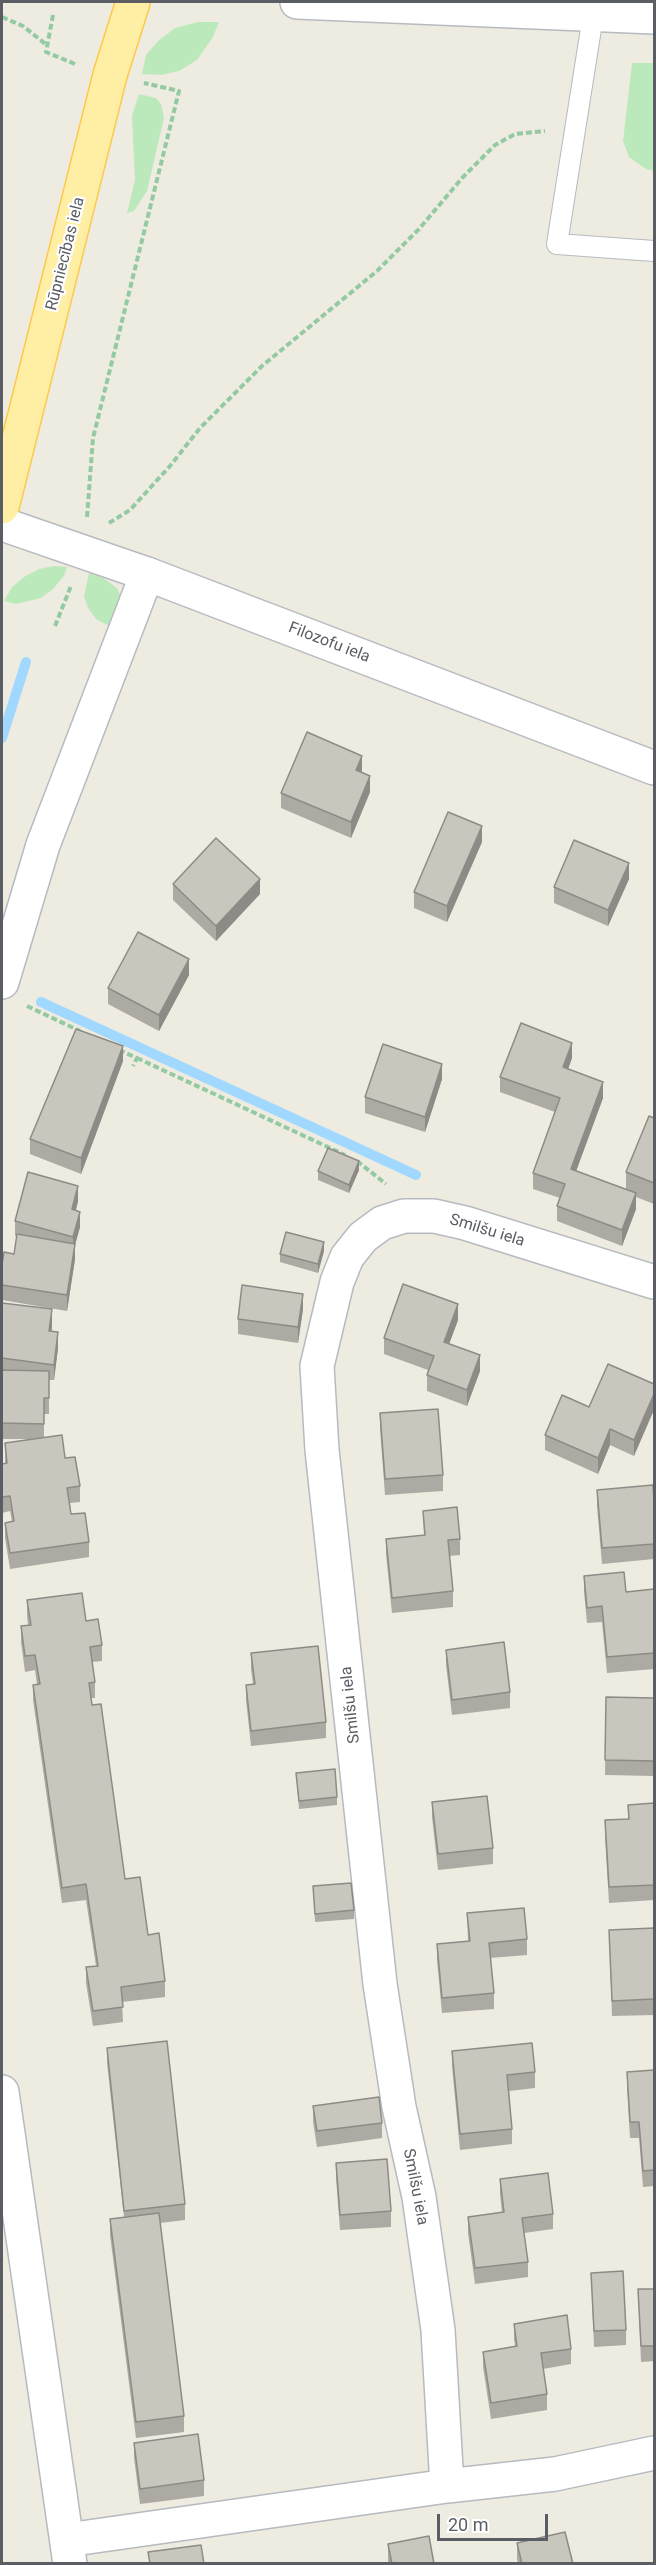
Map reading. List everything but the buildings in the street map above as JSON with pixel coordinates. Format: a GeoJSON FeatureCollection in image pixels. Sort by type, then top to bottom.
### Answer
{"type":"FeatureCollection","features":[{"type":"Feature","properties":{"kind":"main road","name":"Rūpniecības iela"},"geometry":{"type":"LineString","coordinates":[[2,507],[110,75],[133,2]]}},
{"type":"Feature","properties":{"kind":"street"},"geometry":{"type":"LineString","coordinates":[[297,2],[654,17]]}},
{"type":"Feature","properties":{"kind":"street","name":"Filozofu iela"},"geometry":{"type":"LineString","coordinates":[[2,524],[147,574],[654,768]]}},
{"type":"Feature","properties":{"kind":"street"},"geometry":{"type":"LineString","coordinates":[[2,982],[44,845],[147,574]]}},
{"type":"Feature","properties":{"kind":"street","name":"Smilšu iela"},"geometry":{"type":"LineString","coordinates":[[447,2486],[438,2330],[419,2197],[399,2107],[380,1984],[318,1408],[317,1366],[337,1282],[347,1257],[363,1237],[382,1223],[404,1216],[434,1216],[465,1223],[654,1282]]}},
{"type":"Feature","properties":{"kind":"street"},"geometry":{"type":"LineString","coordinates":[[2,2092],[46,2408],[69,2552],[447,2486],[555,2474],[654,2453]]}},
{"type":"Feature","properties":{"kind":"lane"},"geometry":{"type":"LineString","coordinates":[[593,16],[557,244],[654,251]]}},
{"type":"Feature","properties":{"kind":"path"},"geometry":{"type":"LineString","coordinates":[[53,15],[46,52],[85,68]]}},
{"type":"Feature","properties":{"kind":"path"},"geometry":{"type":"LineString","coordinates":[[2,16],[23,26],[48,46]]}},
{"type":"Feature","properties":{"kind":"path"},"geometry":{"type":"LineString","coordinates":[[87,519],[93,438],[178,91],[137,81]]}},
{"type":"Feature","properties":{"kind":"path"},"geometry":{"type":"LineString","coordinates":[[106,525],[130,510],[170,466],[200,428],[262,366],[376,271],[419,229],[463,177],[495,145],[515,134],[576,128]]}},
{"type":"Feature","properties":{"kind":"path"},"geometry":{"type":"LineString","coordinates":[[55,626],[74,578]]}},
{"type":"Feature","properties":{"kind":"path"},"geometry":{"type":"LineString","coordinates":[[38,1010],[87,1034]]}},
{"type":"Feature","properties":{"kind":"path"},"geometry":{"type":"LineString","coordinates":[[117,1048],[355,1160],[383,1180],[404,1216]]}},
{"type":"Feature","properties":{"kind":"path"},"geometry":{"type":"LineString","coordinates":[[133,1066],[137,1058]]}},
{"type":"Feature","properties":{"kind":"green space"},"geometry":{"type":"Polygon","coordinates":[[[198,22],[219,22],[213,37],[197,60],[179,71],[161,75],[142,74],[146,55],[158,41],[175,28],[198,22]]]}},
{"type":"Feature","properties":{"kind":"green space"},"geometry":{"type":"Polygon","coordinates":[[[632,63],[654,63],[654,171],[646,169],[629,157],[623,141],[632,63]]]}},
{"type":"Feature","properties":{"kind":"green space"},"geometry":{"type":"Polygon","coordinates":[[[139,94],[156,98],[161,104],[164,118],[147,191],[134,211],[127,213],[135,180],[132,116],[139,94]]]}},
{"type":"Feature","properties":{"kind":"green space"},"geometry":{"type":"Polygon","coordinates":[[[54,566],[67,567],[64,576],[41,598],[16,604],[4,601],[12,587],[24,577],[39,569],[54,566]]]}},
{"type":"Feature","properties":{"kind":"green space"},"geometry":{"type":"Polygon","coordinates":[[[89,573],[103,578],[117,588],[122,599],[110,626],[97,620],[88,608],[84,596],[89,573]]]}},
{"type":"Feature","properties":{"kind":"waterway"},"geometry":{"type":"LineString","coordinates":[[2,738],[26,662]]}},
{"type":"Feature","properties":{"kind":"waterway"},"geometry":{"type":"LineString","coordinates":[[41,1002],[416,1175]]}}]}
